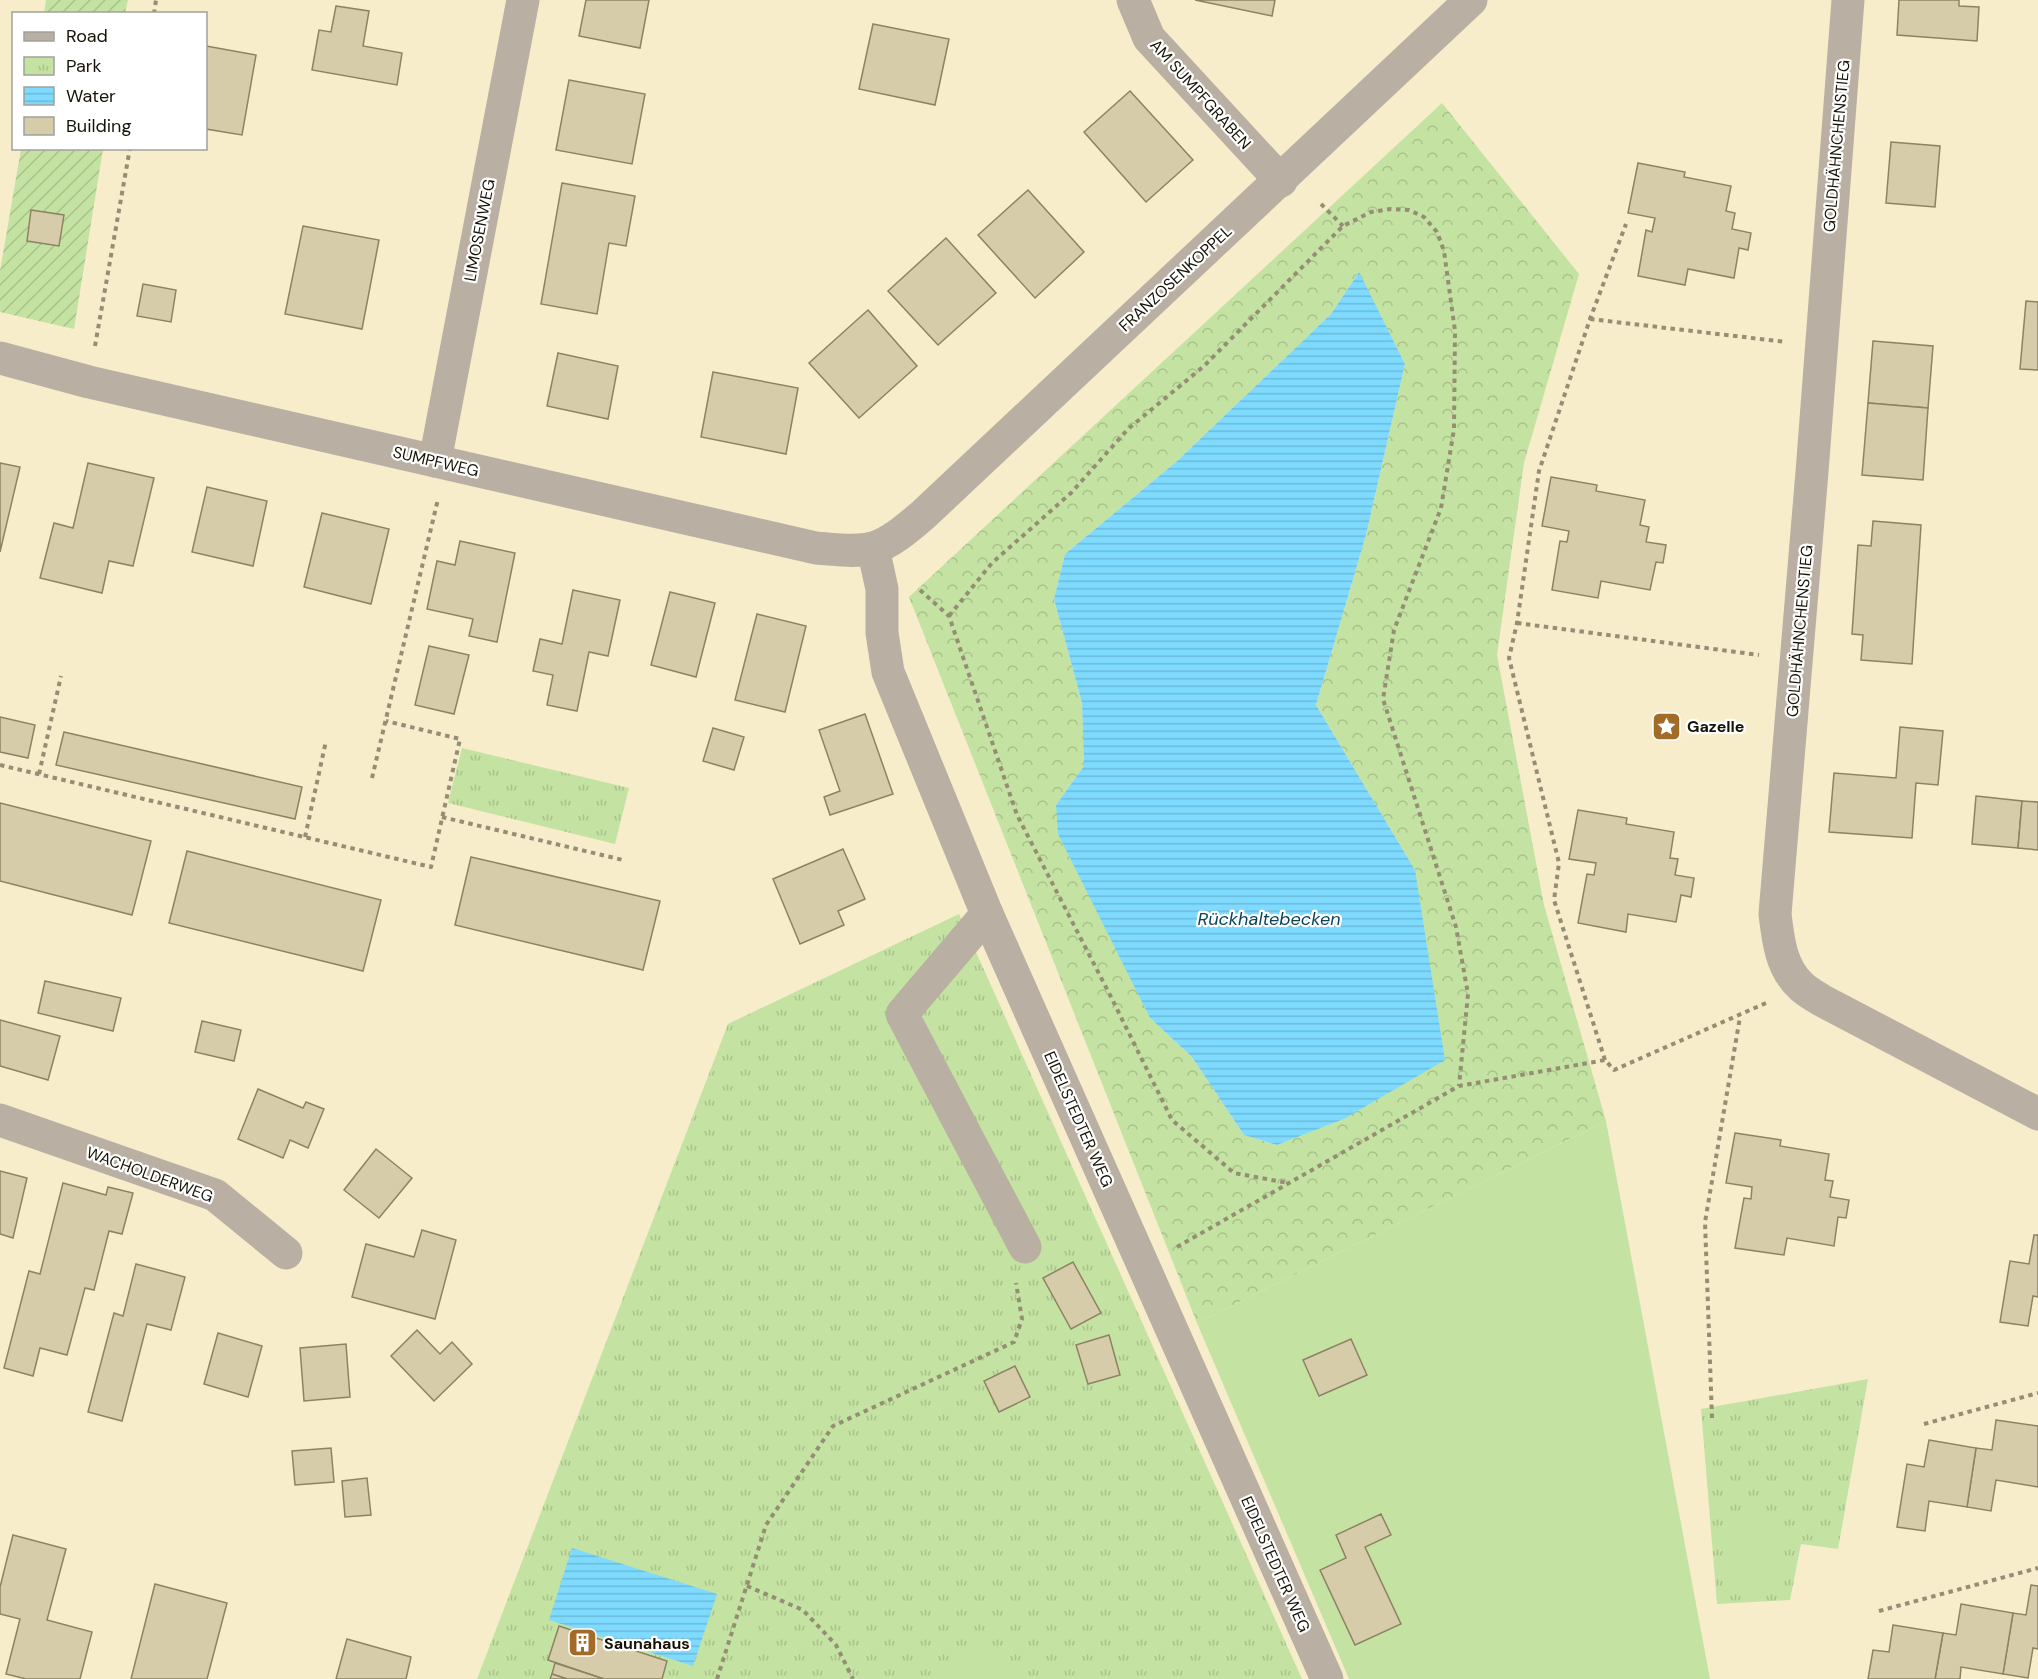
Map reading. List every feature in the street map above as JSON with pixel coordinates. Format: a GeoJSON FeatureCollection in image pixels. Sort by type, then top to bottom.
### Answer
{"type":"FeatureCollection","features":[{"type":"Feature","properties":{"kind":"street","name":"LIMOSENWEG"},"geometry":{"type":"LineString","coordinates":[[441,462],[523,0]]}},
{"type":"Feature","properties":{"kind":"street","name":"AM SUMPFGRABEN"},"geometry":{"type":"LineString","coordinates":[[1133,0],[1149,38],[1281,181]]}},
{"type":"Feature","properties":{"kind":"street","name":"FRANZOSENKOPPEL"},"geometry":{"type":"LineString","coordinates":[[873,548],[904,531],[924,514],[1065,379],[1281,181],[1471,0]]}},
{"type":"Feature","properties":{"kind":"street","name":"GOLDHÄHNCHENSTIEG"},"geometry":{"type":"LineString","coordinates":[[1848,0],[1775,914],[1778,943],[1786,967],[1800,986],[1821,1000],[2038,1114]]}},
{"type":"Feature","properties":{"kind":"street","name":"SUMPFWEG"},"geometry":{"type":"LineString","coordinates":[[0,358],[89,381],[816,548],[845,550],[873,548]]}},
{"type":"Feature","properties":{"kind":"street","name":"EIDELSTEDTER WEG"},"geometry":{"type":"LineString","coordinates":[[873,548],[882,589],[882,633],[888,672],[987,914],[1327,1679]]}},
{"type":"Feature","properties":{"kind":"street"},"geometry":{"type":"LineString","coordinates":[[987,914],[902,1014],[1025,1247]]}},
{"type":"Feature","properties":{"kind":"street","name":"WACHOLDERWEG"},"geometry":{"type":"LineString","coordinates":[[0,1120],[215,1195],[286,1253]]}},
{"type":"Feature","properties":{"kind":"path"},"geometry":{"type":"LineString","coordinates":[[89,381],[130,150]]}},
{"type":"Feature","properties":{"kind":"path"},"geometry":{"type":"LineString","coordinates":[[1321,204],[1343,226]]}},
{"type":"Feature","properties":{"kind":"path"},"geometry":{"type":"LineString","coordinates":[[1288,1183],[1234,1173],[1172,1120],[1017,815],[949,616],[992,563],[1071,493],[1128,429],[1204,366],[1343,226],[1371,212],[1391,209],[1409,210],[1424,217],[1437,232],[1444,251],[1455,331],[1454,429],[1441,508],[1394,630],[1383,699],[1456,927],[1468,994],[1459,1086]]}},
{"type":"Feature","properties":{"kind":"path"},"geometry":{"type":"LineString","coordinates":[[1626,224],[1590,319],[1539,471],[1517,623],[1509,658],[1559,863],[1554,900],[1605,1060],[1614,1070],[1768,1002]]}},
{"type":"Feature","properties":{"kind":"path"},"geometry":{"type":"LineString","coordinates":[[1590,319],[1820,346]]}},
{"type":"Feature","properties":{"kind":"path"},"geometry":{"type":"LineString","coordinates":[[372,778],[441,462]]}},
{"type":"Feature","properties":{"kind":"path"},"geometry":{"type":"LineString","coordinates":[[1517,623],[1760,656]]}},
{"type":"Feature","properties":{"kind":"path"},"geometry":{"type":"LineString","coordinates":[[39,774],[61,676]]}},
{"type":"Feature","properties":{"kind":"path"},"geometry":{"type":"LineString","coordinates":[[0,765],[431,867],[460,739],[386,721]]}},
{"type":"Feature","properties":{"kind":"path"},"geometry":{"type":"LineString","coordinates":[[305,837],[326,741]]}},
{"type":"Feature","properties":{"kind":"path"},"geometry":{"type":"LineString","coordinates":[[442,817],[623,860]]}},
{"type":"Feature","properties":{"kind":"path"},"geometry":{"type":"LineString","coordinates":[[1712,1418],[1705,1222],[1740,1016]]}},
{"type":"Feature","properties":{"kind":"path"},"geometry":{"type":"LineString","coordinates":[[1144,1266],[1459,1086],[1605,1060]]}},
{"type":"Feature","properties":{"kind":"path"},"geometry":{"type":"LineString","coordinates":[[717,1679],[766,1525],[833,1425],[1014,1342],[1022,1319],[1016,1283],[1025,1247]]}},
{"type":"Feature","properties":{"kind":"path"},"geometry":{"type":"LineString","coordinates":[[1924,1424],[2038,1393]]}},
{"type":"Feature","properties":{"kind":"path"},"geometry":{"type":"LineString","coordinates":[[1879,1611],[2038,1568]]}},
{"type":"Feature","properties":{"kind":"path"},"geometry":{"type":"LineString","coordinates":[[747,1586],[803,1610],[836,1645],[854,1679]]}},
{"type":"Feature","properties":{"kind":"green space"},"geometry":{"type":"Polygon","coordinates":[[[46,0],[128,0],[125,12],[44,12],[46,0]]]}},
{"type":"Feature","properties":{"kind":"green space"},"geometry":{"type":"Polygon","coordinates":[[[1442,103],[1579,274],[1524,463],[1497,655],[1544,905],[1606,1121],[1197,1323],[909,597],[1442,103]],[[1358,273],[1331,314],[1176,462],[1065,554],[1054,599],[1082,703],[1084,766],[1056,805],[1150,1018],[1192,1057],[1244,1135],[1277,1145],[1344,1119],[1415,870],[1316,705],[1366,535],[1405,364],[1358,273]]]}},
{"type":"Feature","properties":{"kind":"green space"},"geometry":{"type":"Polygon","coordinates":[[[21,150],[103,150],[74,329],[0,312],[0,271],[21,150]]]}},
{"type":"Feature","properties":{"kind":"green space"},"geometry":{"type":"Polygon","coordinates":[[[462,748],[629,788],[615,844],[448,803],[462,748]]]}},
{"type":"Feature","properties":{"kind":"green space"},"geometry":{"type":"Polygon","coordinates":[[[959,914],[1302,1679],[477,1679],[728,1024],[959,914]]]}},
{"type":"Feature","properties":{"kind":"green space"},"geometry":{"type":"Polygon","coordinates":[[[1606,1121],[1710,1679],[1349,1679],[1197,1323],[1606,1121]]]}},
{"type":"Feature","properties":{"kind":"green space"},"geometry":{"type":"Polygon","coordinates":[[[1868,1379],[1838,1549],[1801,1544],[1790,1600],[1717,1604],[1701,1409],[1868,1379]]]}},
{"type":"Feature","properties":{"kind":"green space"},"geometry":{"type":"Polygon","coordinates":[[[1780,1515],[1782,1591],[1726,1594],[1724,1518],[1780,1515]]]}},
{"type":"Feature","properties":{"kind":"green space"},"geometry":{"type":"Polygon","coordinates":[[[969,1646],[1017,1679],[946,1679],[969,1646]]]}},
{"type":"Feature","properties":{"kind":"water","name":"Rückhaltebecken"},"geometry":{"type":"Polygon","coordinates":[[[1359,272],[1405,364],[1366,535],[1316,705],[1415,870],[1445,1060],[1344,1119],[1277,1145],[1244,1135],[1192,1057],[1150,1018],[1058,834],[1056,805],[1084,766],[1082,703],[1054,599],[1065,554],[1176,462],[1331,314],[1359,272]]]}},
{"type":"Feature","properties":{"kind":"water"},"geometry":{"type":"Polygon","coordinates":[[[572,1548],[717,1594],[693,1666],[549,1620],[572,1548]]]}},
{"type":"Feature","properties":{"kind":"building"},"geometry":{"type":"Polygon","coordinates":[[[586,0],[649,0],[640,48],[579,36],[586,0]]]}},
{"type":"Feature","properties":{"kind":"building"},"geometry":{"type":"Polygon","coordinates":[[[1195,0],[1275,0],[1272,16],[1195,0]]]}},
{"type":"Feature","properties":{"kind":"building"},"geometry":{"type":"Polygon","coordinates":[[[1899,0],[1959,0],[1959,6],[1979,7],[1977,41],[1897,35],[1899,0]]]}},
{"type":"Feature","properties":{"kind":"building"},"geometry":{"type":"Polygon","coordinates":[[[336,6],[369,11],[363,46],[402,53],[397,85],[312,70],[319,30],[331,32],[336,6]]]}},
{"type":"Feature","properties":{"kind":"building"},"geometry":{"type":"Polygon","coordinates":[[[873,24],[949,39],[935,105],[859,89],[873,24]]]}},
{"type":"Feature","properties":{"kind":"building"},"geometry":{"type":"Polygon","coordinates":[[[207,46],[256,55],[242,135],[207,129],[207,46]]]}},
{"type":"Feature","properties":{"kind":"building"},"geometry":{"type":"Polygon","coordinates":[[[569,80],[645,94],[632,164],[556,150],[569,80]]]}},
{"type":"Feature","properties":{"kind":"building"},"geometry":{"type":"Polygon","coordinates":[[[1130,91],[1193,160],[1146,202],[1084,132],[1130,91]]]}},
{"type":"Feature","properties":{"kind":"building"},"geometry":{"type":"Polygon","coordinates":[[[1891,142],[1940,146],[1935,207],[1886,203],[1891,142]]]}},
{"type":"Feature","properties":{"kind":"building"},"geometry":{"type":"Polygon","coordinates":[[[1638,163],[1685,172],[1684,177],[1731,186],[1726,211],[1735,213],[1732,229],[1751,233],[1748,250],[1739,248],[1734,278],[1688,269],[1685,285],[1638,276],[1646,230],[1652,232],[1655,218],[1628,213],[1638,163]]]}},
{"type":"Feature","properties":{"kind":"building"},"geometry":{"type":"Polygon","coordinates":[[[562,183],[635,196],[626,246],[609,243],[597,314],[541,304],[562,183]]]}},
{"type":"Feature","properties":{"kind":"building"},"geometry":{"type":"Polygon","coordinates":[[[1028,190],[1084,252],[1035,298],[978,235],[1028,190]]]}},
{"type":"Feature","properties":{"kind":"building"},"geometry":{"type":"Polygon","coordinates":[[[31,210],[64,215],[59,246],[27,241],[31,210]]]}},
{"type":"Feature","properties":{"kind":"building"},"geometry":{"type":"Polygon","coordinates":[[[303,226],[379,240],[362,329],[285,314],[303,226]]]}},
{"type":"Feature","properties":{"kind":"building"},"geometry":{"type":"Polygon","coordinates":[[[946,238],[996,293],[938,345],[888,291],[946,238]]]}},
{"type":"Feature","properties":{"kind":"building"},"geometry":{"type":"Polygon","coordinates":[[[143,284],[176,290],[171,322],[137,316],[143,284]]]}},
{"type":"Feature","properties":{"kind":"building"},"geometry":{"type":"Polygon","coordinates":[[[2026,301],[2038,302],[2038,370],[2020,369],[2026,301]]]}},
{"type":"Feature","properties":{"kind":"building"},"geometry":{"type":"Polygon","coordinates":[[[868,310],[917,366],[859,418],[809,363],[868,310]]]}},
{"type":"Feature","properties":{"kind":"building"},"geometry":{"type":"Polygon","coordinates":[[[1873,341],[1933,346],[1928,408],[1868,403],[1873,341]]]}},
{"type":"Feature","properties":{"kind":"building"},"geometry":{"type":"Polygon","coordinates":[[[558,353],[618,366],[608,419],[547,406],[558,353]]]}},
{"type":"Feature","properties":{"kind":"building"},"geometry":{"type":"Polygon","coordinates":[[[713,372],[798,388],[786,454],[701,437],[713,372]]]}},
{"type":"Feature","properties":{"kind":"building"},"geometry":{"type":"Polygon","coordinates":[[[1868,403],[1928,408],[1923,480],[1862,475],[1868,403]]]}},
{"type":"Feature","properties":{"kind":"building"},"geometry":{"type":"Polygon","coordinates":[[[0,463],[20,467],[0,552],[0,463]]]}},
{"type":"Feature","properties":{"kind":"building"},"geometry":{"type":"Polygon","coordinates":[[[88,463],[154,478],[133,566],[109,561],[102,593],[40,578],[54,523],[73,528],[88,463]]]}},
{"type":"Feature","properties":{"kind":"building"},"geometry":{"type":"Polygon","coordinates":[[[1551,477],[1597,485],[1596,491],[1645,500],[1640,525],[1649,527],[1646,542],[1666,545],[1663,563],[1656,562],[1650,590],[1601,581],[1598,598],[1552,590],[1560,541],[1567,542],[1569,531],[1542,526],[1551,477]]]}},
{"type":"Feature","properties":{"kind":"building"},"geometry":{"type":"Polygon","coordinates":[[[207,487],[267,501],[253,566],[192,552],[207,487]]]}},
{"type":"Feature","properties":{"kind":"building"},"geometry":{"type":"Polygon","coordinates":[[[322,513],[389,529],[371,604],[304,587],[322,513]]]}},
{"type":"Feature","properties":{"kind":"building"},"geometry":{"type":"Polygon","coordinates":[[[1873,521],[1921,525],[1912,664],[1861,660],[1863,635],[1852,634],[1858,545],[1871,546],[1873,521]]]}},
{"type":"Feature","properties":{"kind":"building"},"geometry":{"type":"Polygon","coordinates":[[[460,541],[515,553],[497,642],[469,636],[473,619],[427,609],[437,561],[455,565],[460,541]]]}},
{"type":"Feature","properties":{"kind":"building"},"geometry":{"type":"Polygon","coordinates":[[[573,590],[620,600],[608,656],[589,652],[577,711],[547,705],[553,675],[533,671],[540,639],[562,644],[573,590]]]}},
{"type":"Feature","properties":{"kind":"building"},"geometry":{"type":"Polygon","coordinates":[[[670,592],[715,603],[696,677],[651,665],[670,592]]]}},
{"type":"Feature","properties":{"kind":"building"},"geometry":{"type":"Polygon","coordinates":[[[757,614],[806,626],[785,712],[735,700],[757,614]]]}},
{"type":"Feature","properties":{"kind":"building"},"geometry":{"type":"Polygon","coordinates":[[[429,646],[469,655],[454,714],[415,705],[429,646]]]}},
{"type":"Feature","properties":{"kind":"building"},"geometry":{"type":"Polygon","coordinates":[[[865,714],[893,794],[830,815],[824,797],[840,791],[819,730],[865,714]]]}},
{"type":"Feature","properties":{"kind":"building"},"geometry":{"type":"Polygon","coordinates":[[[0,717],[35,725],[28,758],[0,752],[0,717]]]}},
{"type":"Feature","properties":{"kind":"building"},"geometry":{"type":"Polygon","coordinates":[[[1900,727],[1943,731],[1938,785],[1916,783],[1912,838],[1829,832],[1834,773],[1896,778],[1900,727]]]}},
{"type":"Feature","properties":{"kind":"building"},"geometry":{"type":"Polygon","coordinates":[[[713,728],[744,737],[734,770],[703,761],[713,728]]]}},
{"type":"Feature","properties":{"kind":"building"},"geometry":{"type":"Polygon","coordinates":[[[64,732],[302,787],[295,819],[56,765],[64,732]]]}},
{"type":"Feature","properties":{"kind":"building"},"geometry":{"type":"Polygon","coordinates":[[[1976,796],[2022,801],[2018,848],[1972,844],[1976,796]]]}},
{"type":"Feature","properties":{"kind":"building"},"geometry":{"type":"Polygon","coordinates":[[[2022,801],[2038,802],[2038,850],[2018,848],[2022,801]]]}},
{"type":"Feature","properties":{"kind":"building"},"geometry":{"type":"Polygon","coordinates":[[[0,803],[151,841],[132,915],[0,881],[0,803]]]}},
{"type":"Feature","properties":{"kind":"building"},"geometry":{"type":"Polygon","coordinates":[[[1578,810],[1627,818],[1626,824],[1674,832],[1670,858],[1678,859],[1675,875],[1694,878],[1691,897],[1681,895],[1676,922],[1628,914],[1626,932],[1578,923],[1587,874],[1594,875],[1596,863],[1569,859],[1578,810]]]}},
{"type":"Feature","properties":{"kind":"building"},"geometry":{"type":"Polygon","coordinates":[[[843,849],[865,899],[838,911],[844,925],[800,944],[773,879],[843,849]]]}},
{"type":"Feature","properties":{"kind":"building"},"geometry":{"type":"Polygon","coordinates":[[[187,851],[381,900],[363,971],[169,923],[187,851]]]}},
{"type":"Feature","properties":{"kind":"building"},"geometry":{"type":"Polygon","coordinates":[[[471,857],[660,901],[643,970],[455,925],[471,857]]]}},
{"type":"Feature","properties":{"kind":"building"},"geometry":{"type":"Polygon","coordinates":[[[45,981],[121,998],[113,1031],[38,1013],[45,981]]]}},
{"type":"Feature","properties":{"kind":"building"},"geometry":{"type":"Polygon","coordinates":[[[0,1020],[60,1036],[48,1080],[0,1066],[0,1020]]]}},
{"type":"Feature","properties":{"kind":"building"},"geometry":{"type":"Polygon","coordinates":[[[202,1021],[241,1030],[234,1061],[195,1052],[202,1021]]]}},
{"type":"Feature","properties":{"kind":"building"},"geometry":{"type":"Polygon","coordinates":[[[258,1089],[303,1108],[306,1102],[324,1109],[308,1148],[290,1140],[283,1158],[238,1139],[258,1089]]]}},
{"type":"Feature","properties":{"kind":"building"},"geometry":{"type":"Polygon","coordinates":[[[1735,1133],[1781,1140],[1780,1146],[1829,1154],[1825,1180],[1833,1181],[1830,1197],[1849,1200],[1846,1218],[1838,1217],[1834,1246],[1787,1238],[1784,1255],[1735,1248],[1744,1198],[1751,1199],[1752,1187],[1726,1183],[1735,1133]]]}},
{"type":"Feature","properties":{"kind":"building"},"geometry":{"type":"Polygon","coordinates":[[[376,1149],[412,1178],[379,1218],[344,1190],[376,1149]]]}},
{"type":"Feature","properties":{"kind":"building"},"geometry":{"type":"Polygon","coordinates":[[[0,1171],[27,1178],[13,1238],[0,1234],[0,1171]]]}},
{"type":"Feature","properties":{"kind":"building"},"geometry":{"type":"Polygon","coordinates":[[[63,1183],[106,1195],[108,1187],[133,1193],[122,1234],[109,1231],[94,1290],[85,1288],[67,1355],[40,1348],[33,1376],[4,1368],[29,1271],[40,1274],[63,1183]]]}},
{"type":"Feature","properties":{"kind":"building"},"geometry":{"type":"Polygon","coordinates":[[[422,1230],[456,1240],[435,1319],[352,1297],[366,1244],[414,1257],[422,1230]]]}},
{"type":"Feature","properties":{"kind":"building"},"geometry":{"type":"Polygon","coordinates":[[[2034,1235],[2038,1235],[2038,1297],[2033,1296],[2028,1326],[2000,1322],[2010,1261],[2029,1264],[2034,1235]]]}},
{"type":"Feature","properties":{"kind":"building"},"geometry":{"type":"Polygon","coordinates":[[[1073,1262],[1101,1313],[1071,1329],[1043,1278],[1073,1262]]]}},
{"type":"Feature","properties":{"kind":"building"},"geometry":{"type":"Polygon","coordinates":[[[136,1264],[185,1277],[171,1330],[147,1324],[122,1421],[88,1412],[114,1313],[123,1316],[136,1264]]]}},
{"type":"Feature","properties":{"kind":"building"},"geometry":{"type":"Polygon","coordinates":[[[417,1330],[440,1354],[452,1342],[472,1364],[434,1401],[391,1356],[417,1330]]]}},
{"type":"Feature","properties":{"kind":"building"},"geometry":{"type":"Polygon","coordinates":[[[218,1333],[262,1346],[248,1397],[204,1384],[218,1333]]]}},
{"type":"Feature","properties":{"kind":"building"},"geometry":{"type":"Polygon","coordinates":[[[1109,1335],[1120,1375],[1088,1384],[1076,1345],[1109,1335]]]}},
{"type":"Feature","properties":{"kind":"building"},"geometry":{"type":"Polygon","coordinates":[[[1351,1339],[1367,1375],[1319,1396],[1303,1360],[1351,1339]]]}},
{"type":"Feature","properties":{"kind":"building"},"geometry":{"type":"Polygon","coordinates":[[[346,1344],[350,1397],[304,1401],[300,1348],[346,1344]]]}},
{"type":"Feature","properties":{"kind":"building"},"geometry":{"type":"Polygon","coordinates":[[[1015,1366],[1030,1397],[999,1412],[984,1381],[1015,1366]]]}},
{"type":"Feature","properties":{"kind":"building"},"geometry":{"type":"Polygon","coordinates":[[[1996,1420],[2038,1426],[2038,1487],[1996,1480],[1991,1511],[1967,1507],[1976,1448],[1992,1450],[1996,1420]]]}},
{"type":"Feature","properties":{"kind":"building"},"geometry":{"type":"Polygon","coordinates":[[[1929,1440],[1976,1448],[1967,1507],[1929,1501],[1925,1531],[1897,1527],[1907,1464],[1924,1467],[1929,1440]]]}},
{"type":"Feature","properties":{"kind":"building"},"geometry":{"type":"Polygon","coordinates":[[[331,1448],[334,1482],[295,1485],[292,1451],[331,1448]]]}},
{"type":"Feature","properties":{"kind":"building"},"geometry":{"type":"Polygon","coordinates":[[[367,1478],[371,1515],[345,1517],[342,1481],[367,1478]]]}},
{"type":"Feature","properties":{"kind":"building"},"geometry":{"type":"Polygon","coordinates":[[[1381,1514],[1391,1535],[1365,1547],[1401,1624],[1355,1645],[1320,1570],[1346,1558],[1336,1535],[1381,1514]]]}},
{"type":"Feature","properties":{"kind":"building"},"geometry":{"type":"Polygon","coordinates":[[[13,1535],[66,1549],[47,1620],[92,1632],[80,1679],[26,1679],[6,1674],[20,1619],[0,1614],[0,1587],[13,1535]]]}},
{"type":"Feature","properties":{"kind":"building"},"geometry":{"type":"Polygon","coordinates":[[[155,1584],[227,1603],[207,1679],[131,1679],[155,1584]]]}},
{"type":"Feature","properties":{"kind":"building"},"geometry":{"type":"Polygon","coordinates":[[[2031,1585],[2038,1586],[2038,1649],[2033,1648],[2028,1678],[2003,1674],[2013,1613],[2026,1615],[2031,1585]]]}},
{"type":"Feature","properties":{"kind":"building"},"geometry":{"type":"Polygon","coordinates":[[[1961,1604],[2013,1613],[2003,1674],[1961,1667],[1960,1679],[1935,1679],[1943,1633],[1956,1635],[1961,1604]]]}},
{"type":"Feature","properties":{"kind":"building"},"geometry":{"type":"Polygon","coordinates":[[[1893,1625],[1943,1633],[1935,1679],[1868,1679],[1873,1650],[1889,1652],[1893,1625]]]}},
{"type":"Feature","properties":{"kind":"building","name":"Saunahaus"},"geometry":{"type":"Polygon","coordinates":[[[559,1626],[667,1661],[662,1679],[604,1679],[548,1660],[559,1626]]]}},
{"type":"Feature","properties":{"kind":"building"},"geometry":{"type":"Polygon","coordinates":[[[347,1639],[411,1657],[406,1679],[336,1679],[347,1639]]]}},
{"type":"Feature","properties":{"kind":"building"},"geometry":{"type":"Polygon","coordinates":[[[555,1663],[604,1679],[567,1679],[552,1674],[555,1663]]]}},
{"type":"Feature","properties":{"kind":"building"},"geometry":{"type":"Polygon","coordinates":[[[552,1674],[567,1679],[550,1679],[552,1674]]]}},
{"type":"Feature","properties":{"kind":"place","name":"Gazelle"},"geometry":{"type":"Point","coordinates":[1666,726]}},
{"type":"Feature","properties":{"kind":"place","name":"Saunahaus"},"geometry":{"type":"Point","coordinates":[583,1643]}}]}
